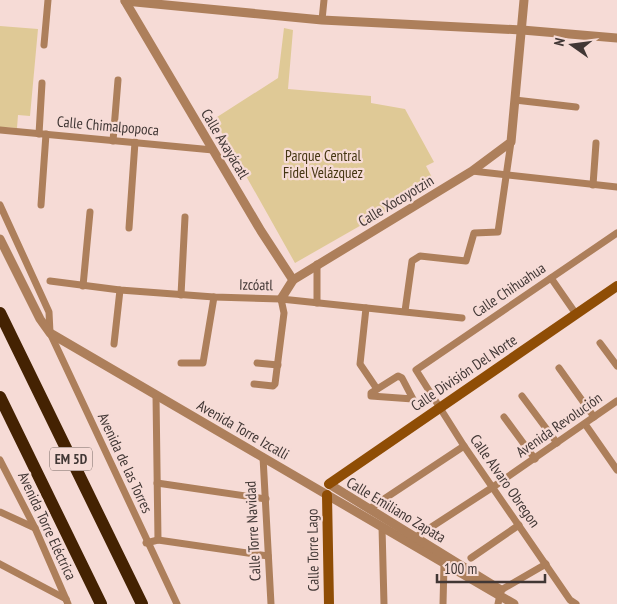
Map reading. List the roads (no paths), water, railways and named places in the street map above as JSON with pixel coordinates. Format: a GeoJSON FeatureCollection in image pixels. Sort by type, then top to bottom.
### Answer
{"type":"FeatureCollection","features":[{"type":"Feature","properties":{"kind":"highway","name":"EM 5D"},"geometry":{"type":"LineString","coordinates":[[0,313],[142,604]]}},
{"type":"Feature","properties":{"kind":"highway","name":"EM 5D"},"geometry":{"type":"LineString","coordinates":[[0,397],[101,604]]}},
{"type":"Feature","properties":{"kind":"main road","name":"Calle División Del Norte"},"geometry":{"type":"LineString","coordinates":[[329,484],[617,286]]}},
{"type":"Feature","properties":{"kind":"main road","name":"Calle Torre Lago"},"geometry":{"type":"LineString","coordinates":[[327,495],[329,604]]}},
{"type":"Feature","properties":{"kind":"street"},"geometry":{"type":"LineString","coordinates":[[44,45],[48,0]]}},
{"type":"Feature","properties":{"kind":"street"},"geometry":{"type":"LineString","coordinates":[[119,0],[322,20],[522,30],[617,38]]}},
{"type":"Feature","properties":{"kind":"street","name":"Calle Axayácatl"},"geometry":{"type":"LineString","coordinates":[[125,0],[261,231],[293,280]]}},
{"type":"Feature","properties":{"kind":"street"},"geometry":{"type":"LineString","coordinates":[[322,20],[324,0]]}},
{"type":"Feature","properties":{"kind":"street"},"geometry":{"type":"LineString","coordinates":[[406,311],[412,261],[415,258],[420,256],[466,261],[474,233],[498,232],[511,142],[524,0]]}},
{"type":"Feature","properties":{"kind":"street"},"geometry":{"type":"LineString","coordinates":[[114,141],[118,80]]}},
{"type":"Feature","properties":{"kind":"street"},"geometry":{"type":"LineString","coordinates":[[41,205],[42,83]]}},
{"type":"Feature","properties":{"kind":"street"},"geometry":{"type":"LineString","coordinates":[[515,100],[576,107]]}},
{"type":"Feature","properties":{"kind":"street","name":"Calle Chimalpopoca"},"geometry":{"type":"LineString","coordinates":[[0,130],[213,150]]}},
{"type":"Feature","properties":{"kind":"street"},"geometry":{"type":"LineString","coordinates":[[129,228],[135,142]]}},
{"type":"Feature","properties":{"kind":"street","name":"Calle Xocoyotzin"},"geometry":{"type":"LineString","coordinates":[[293,280],[472,171],[511,142]]}},
{"type":"Feature","properties":{"kind":"street"},"geometry":{"type":"LineString","coordinates":[[593,185],[596,143]]}},
{"type":"Feature","properties":{"kind":"street"},"geometry":{"type":"LineString","coordinates":[[472,171],[617,187]]}},
{"type":"Feature","properties":{"kind":"street","name":"Avenida de las Torres"},"geometry":{"type":"LineString","coordinates":[[0,205],[49,312],[50,333],[146,544],[177,604]]}},
{"type":"Feature","properties":{"kind":"street"},"geometry":{"type":"LineString","coordinates":[[83,286],[90,212]]}},
{"type":"Feature","properties":{"kind":"street"},"geometry":{"type":"LineString","coordinates":[[181,295],[185,217]]}},
{"type":"Feature","properties":{"kind":"street","name":"Calle Chihuahua"},"geometry":{"type":"LineString","coordinates":[[416,370],[617,232]]}},
{"type":"Feature","properties":{"kind":"street","name":"Avenida Torre Izcalli"},"geometry":{"type":"LineString","coordinates":[[0,239],[40,319],[50,333],[514,604]]}},
{"type":"Feature","properties":{"kind":"street"},"geometry":{"type":"LineString","coordinates":[[317,264],[317,303]]}},
{"type":"Feature","properties":{"kind":"street"},"geometry":{"type":"LineString","coordinates":[[551,278],[576,314]]}},
{"type":"Feature","properties":{"kind":"street"},"geometry":{"type":"LineString","coordinates":[[254,384],[274,386],[284,313],[281,299],[293,280]]}},
{"type":"Feature","properties":{"kind":"street","name":"Izcóatl"},"geometry":{"type":"LineString","coordinates":[[50,281],[120,290],[214,298],[281,299],[462,318]]}},
{"type":"Feature","properties":{"kind":"street"},"geometry":{"type":"LineString","coordinates":[[114,344],[120,290]]}},
{"type":"Feature","properties":{"kind":"street"},"geometry":{"type":"LineString","coordinates":[[181,363],[203,363],[214,298]]}},
{"type":"Feature","properties":{"kind":"street"},"geometry":{"type":"LineString","coordinates":[[366,308],[360,364],[377,389]]}},
{"type":"Feature","properties":{"kind":"street"},"geometry":{"type":"LineString","coordinates":[[600,343],[617,366]]}},
{"type":"Feature","properties":{"kind":"street"},"geometry":{"type":"LineString","coordinates":[[257,363],[278,365]]}},
{"type":"Feature","properties":{"kind":"street"},"geometry":{"type":"LineString","coordinates":[[559,368],[594,417]]}},
{"type":"Feature","properties":{"kind":"street","name":"Calle Alvaro Obregon"},"geometry":{"type":"LineString","coordinates":[[416,370],[464,446],[570,600],[576,604]]}},
{"type":"Feature","properties":{"kind":"street"},"geometry":{"type":"LineString","coordinates":[[400,376],[413,399],[371,396],[371,393],[377,389],[400,376]]}},
{"type":"Feature","properties":{"kind":"street"},"geometry":{"type":"LineString","coordinates":[[156,395],[158,540]]}},
{"type":"Feature","properties":{"kind":"street"},"geometry":{"type":"LineString","coordinates":[[522,396],[557,443]]}},
{"type":"Feature","properties":{"kind":"street","name":"Avenida Revolución"},"geometry":{"type":"LineString","coordinates":[[416,537],[493,488],[617,401]]}},
{"type":"Feature","properties":{"kind":"street"},"geometry":{"type":"LineString","coordinates":[[504,418],[535,459]]}},
{"type":"Feature","properties":{"kind":"street"},"geometry":{"type":"LineString","coordinates":[[585,424],[617,470]]}},
{"type":"Feature","properties":{"kind":"street"},"geometry":{"type":"LineString","coordinates":[[369,509],[464,446]]}},
{"type":"Feature","properties":{"kind":"street","name":"Calle Torre Navidad"},"geometry":{"type":"LineString","coordinates":[[263,457],[271,604]]}},
{"type":"Feature","properties":{"kind":"street","name":"Avenida Torre Eléctrica"},"geometry":{"type":"LineString","coordinates":[[0,460],[35,528],[67,602]]}},
{"type":"Feature","properties":{"kind":"street"},"geometry":{"type":"LineString","coordinates":[[157,483],[266,500]]}},
{"type":"Feature","properties":{"kind":"street","name":"Calle Emiliano Zapata"},"geometry":{"type":"LineString","coordinates":[[329,484],[416,537],[499,596]]}},
{"type":"Feature","properties":{"kind":"street"},"geometry":{"type":"LineString","coordinates":[[0,512],[35,528]]}},
{"type":"Feature","properties":{"kind":"street"},"geometry":{"type":"LineString","coordinates":[[471,558],[519,525]]}},
{"type":"Feature","properties":{"kind":"street"},"geometry":{"type":"LineString","coordinates":[[382,527],[384,604]]}},
{"type":"Feature","properties":{"kind":"street"},"geometry":{"type":"LineString","coordinates":[[146,544],[158,540],[268,556]]}},
{"type":"Feature","properties":{"kind":"street"},"geometry":{"type":"LineString","coordinates":[[0,564],[67,602]]}},
{"type":"Feature","properties":{"kind":"street"},"geometry":{"type":"LineString","coordinates":[[443,604],[444,564]]}},
{"type":"Feature","properties":{"kind":"street"},"geometry":{"type":"LineString","coordinates":[[499,596],[546,564]]}},
{"type":"Feature","properties":{"kind":"park label","name":"Parque Central Fidel Velázquez"},"geometry":{"type":"Point","coordinates":[323,164]}}]}
